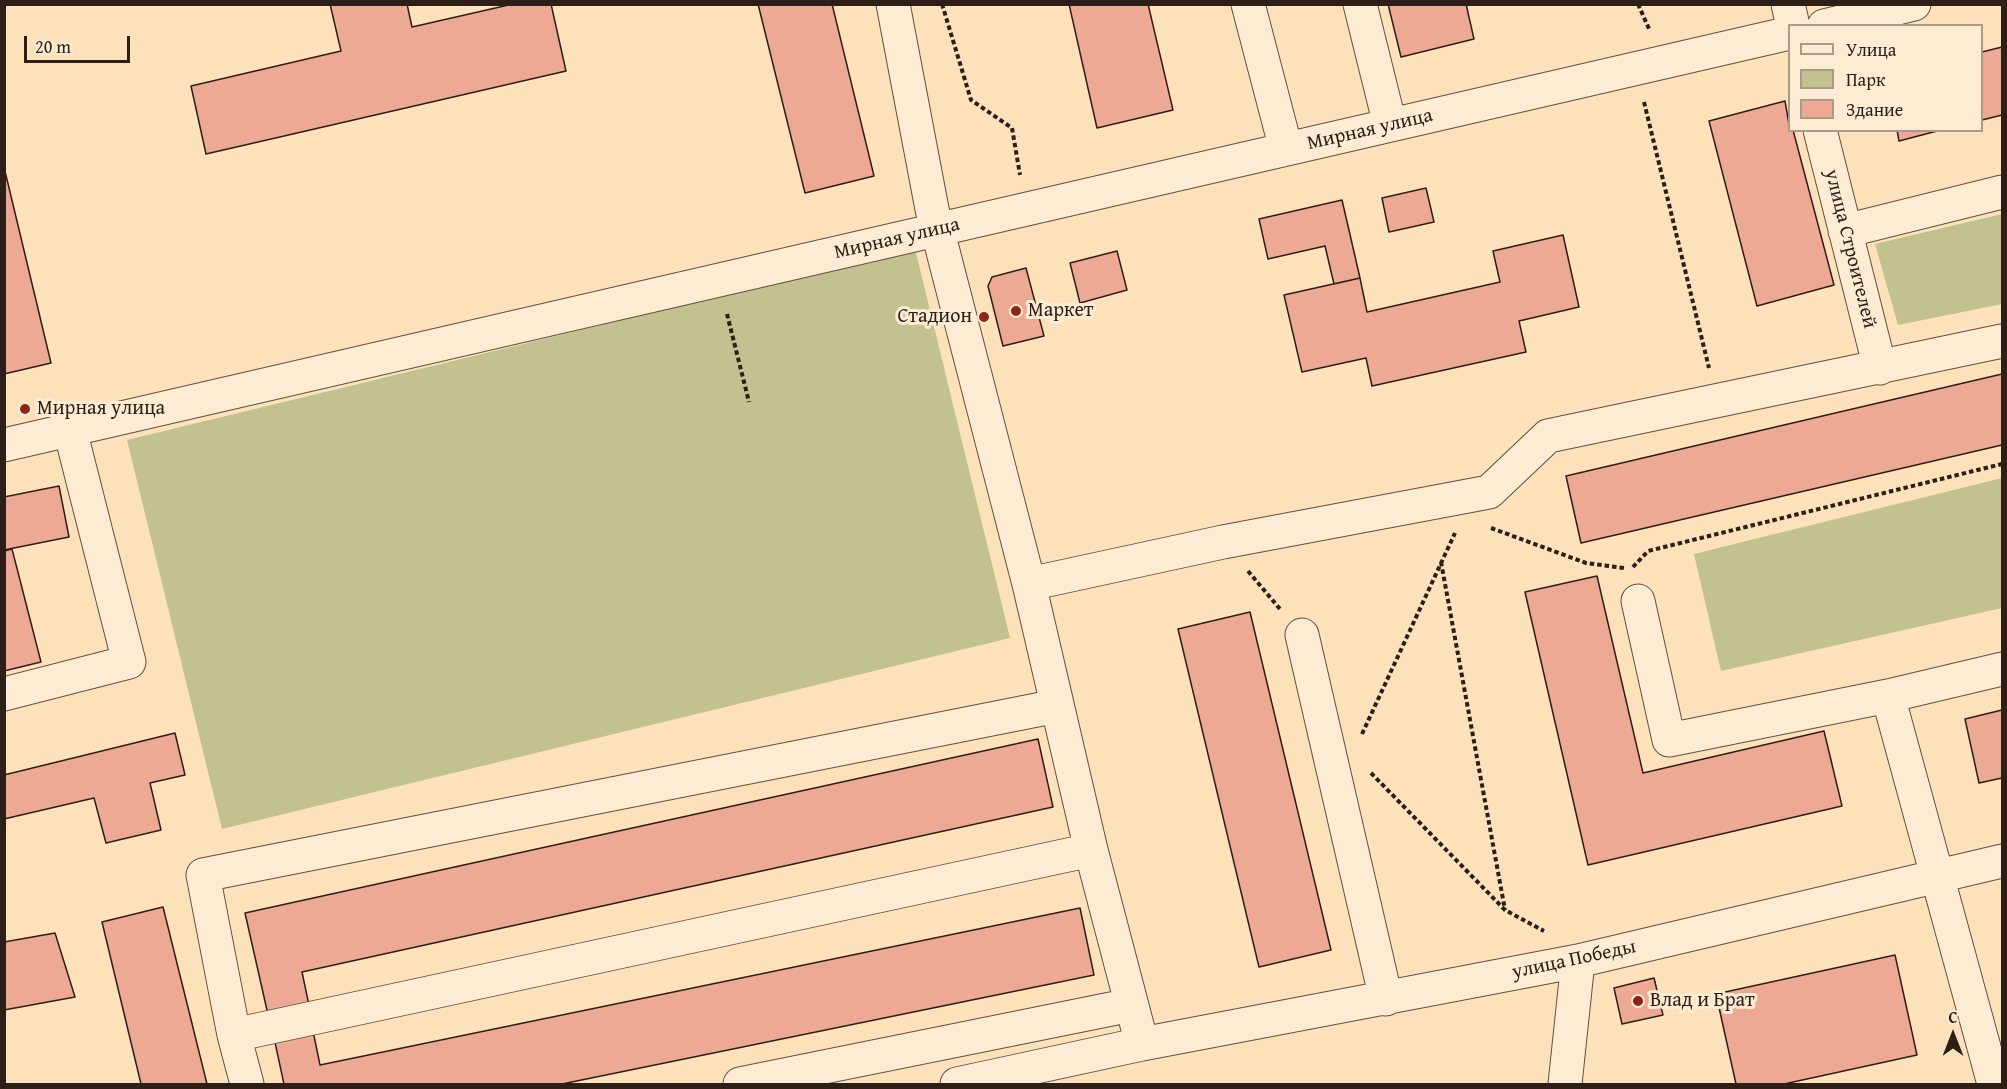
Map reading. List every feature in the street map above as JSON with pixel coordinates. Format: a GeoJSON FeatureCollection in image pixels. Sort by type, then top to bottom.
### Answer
{"type":"FeatureCollection","features":[{"type":"Feature","properties":{"kind":"street"},"geometry":{"type":"LineString","coordinates":[[894,4],[938,230],[1029,584],[1091,850],[1142,1044]]}},
{"type":"Feature","properties":{"kind":"street"},"geometry":{"type":"LineString","coordinates":[[1248,4],[1286,149]]}},
{"type":"Feature","properties":{"kind":"street"},"geometry":{"type":"LineString","coordinates":[[1360,4],[1390,125]]}},
{"type":"Feature","properties":{"kind":"street"},"geometry":{"type":"LineString","coordinates":[[1788,4],[1793,24]]}},
{"type":"Feature","properties":{"kind":"street"},"geometry":{"type":"LineString","coordinates":[[1832,24],[1914,4]]}},
{"type":"Feature","properties":{"kind":"street","name":"Мирная улица"},"geometry":{"type":"LineString","coordinates":[[4,445],[1788,33]]}},
{"type":"Feature","properties":{"kind":"street","name":"улица Строителей"},"geometry":{"type":"LineString","coordinates":[[1820,132],[1880,368]]}},
{"type":"Feature","properties":{"kind":"street"},"geometry":{"type":"LineString","coordinates":[[1845,231],[2002,192]]}},
{"type":"Feature","properties":{"kind":"street"},"geometry":{"type":"LineString","coordinates":[[1029,584],[1223,542],[1489,492],[1548,436],[2002,341]]}},
{"type":"Feature","properties":{"kind":"street"},"geometry":{"type":"LineString","coordinates":[[4,694],[129,662],[70,430]]}},
{"type":"Feature","properties":{"kind":"street"},"geometry":{"type":"LineString","coordinates":[[1638,601],[1669,740],[1888,696],[2002,669]]}},
{"type":"Feature","properties":{"kind":"street"},"geometry":{"type":"LineString","coordinates":[[1302,635],[1342,757],[1386,999]]}},
{"type":"Feature","properties":{"kind":"street"},"geometry":{"type":"LineString","coordinates":[[1888,696],[1994,1084]]}},
{"type":"Feature","properties":{"kind":"street"},"geometry":{"type":"LineString","coordinates":[[247,1084],[234,1035],[203,875],[1057,706]]}},
{"type":"Feature","properties":{"kind":"street"},"geometry":{"type":"LineString","coordinates":[[234,1035],[1091,850]]}},
{"type":"Feature","properties":{"kind":"street","name":"улица Победы"},"geometry":{"type":"LineString","coordinates":[[957,1084],[1142,1044],[1578,961],[2002,861]]}},
{"type":"Feature","properties":{"kind":"street"},"geometry":{"type":"LineString","coordinates":[[1565,1084],[1578,961]]}},
{"type":"Feature","properties":{"kind":"street"},"geometry":{"type":"LineString","coordinates":[[740,1084],[1131,1005]]}},
{"type":"Feature","properties":{"kind":"path"},"geometry":{"type":"LineString","coordinates":[[942,4],[970,100],[1012,128],[1023,186]]}},
{"type":"Feature","properties":{"kind":"path"},"geometry":{"type":"LineString","coordinates":[[1635,69],[1717,401]]}},
{"type":"Feature","properties":{"kind":"path"},"geometry":{"type":"LineString","coordinates":[[725,306],[749,402]]}},
{"type":"Feature","properties":{"kind":"path"},"geometry":{"type":"LineString","coordinates":[[1482,525],[1586,563],[1631,569],[1648,551],[2002,464]]}},
{"type":"Feature","properties":{"kind":"path"},"geometry":{"type":"LineString","coordinates":[[1489,492],[1462,518],[1342,757],[1504,910],[1551,934]]}},
{"type":"Feature","properties":{"kind":"path"},"geometry":{"type":"LineString","coordinates":[[1223,542],[1302,635]]}},
{"type":"Feature","properties":{"kind":"path"},"geometry":{"type":"LineString","coordinates":[[1441,562],[1504,910]]}},
{"type":"Feature","properties":{"kind":"green space"},"geometry":{"type":"Polygon","coordinates":[[[2002,214],[2002,304],[1898,325],[1875,244],[2002,214]]]}},
{"type":"Feature","properties":{"kind":"green space"},"geometry":{"type":"Polygon","coordinates":[[[915,249],[1010,638],[222,829],[127,440],[915,249]]]}},
{"type":"Feature","properties":{"kind":"green space"},"geometry":{"type":"Polygon","coordinates":[[[2002,478],[2002,608],[1721,671],[1694,554],[2002,478]]]}},
{"type":"Feature","properties":{"kind":"building"},"geometry":{"type":"Polygon","coordinates":[[[330,4],[407,4],[412,27],[513,4],[551,4],[566,71],[206,154],[191,86],[341,51],[330,4]]]}},
{"type":"Feature","properties":{"kind":"building"},"geometry":{"type":"Polygon","coordinates":[[[758,4],[832,4],[874,176],[805,193],[758,4]]]}},
{"type":"Feature","properties":{"kind":"building"},"geometry":{"type":"Polygon","coordinates":[[[1069,4],[1148,4],[1173,110],[1097,128],[1069,4]]]}},
{"type":"Feature","properties":{"kind":"building"},"geometry":{"type":"Polygon","coordinates":[[[1388,4],[1466,4],[1474,39],[1401,57],[1388,4]]]}},
{"type":"Feature","properties":{"kind":"building"},"geometry":{"type":"Polygon","coordinates":[[[2002,47],[2002,115],[1983,120],[1983,52],[2002,47]]]}},
{"type":"Feature","properties":{"kind":"building"},"geometry":{"type":"Polygon","coordinates":[[[1785,101],[1788,132],[1794,132],[1834,285],[1757,306],[1709,121],[1785,101]]]}},
{"type":"Feature","properties":{"kind":"building"},"geometry":{"type":"Polygon","coordinates":[[[1897,132],[1933,132],[1899,141],[1897,132]]]}},
{"type":"Feature","properties":{"kind":"building"},"geometry":{"type":"Polygon","coordinates":[[[4,167],[51,363],[4,374],[4,167]]]}},
{"type":"Feature","properties":{"kind":"building"},"geometry":{"type":"Polygon","coordinates":[[[1426,188],[1434,222],[1389,232],[1382,198],[1426,188]]]}},
{"type":"Feature","properties":{"kind":"building"},"geometry":{"type":"Polygon","coordinates":[[[1342,200],[1360,278],[1334,284],[1325,246],[1268,259],[1259,219],[1342,200]]]}},
{"type":"Feature","properties":{"kind":"building"},"geometry":{"type":"Polygon","coordinates":[[[1563,235],[1579,307],[1519,321],[1526,352],[1372,386],[1366,358],[1302,372],[1284,295],[1360,278],[1367,312],[1500,282],[1493,251],[1563,235]]]}},
{"type":"Feature","properties":{"kind":"building"},"geometry":{"type":"Polygon","coordinates":[[[1117,251],[1127,290],[1080,303],[1070,263],[1117,251]]]}},
{"type":"Feature","properties":{"kind":"building","name":"Маркет"},"geometry":{"type":"Polygon","coordinates":[[[1026,268],[1044,336],[1003,346],[988,286],[992,277],[1026,268]]]}},
{"type":"Feature","properties":{"kind":"building"},"geometry":{"type":"Polygon","coordinates":[[[2002,374],[2002,445],[1581,543],[1566,476],[2002,374]]]}},
{"type":"Feature","properties":{"kind":"building"},"geometry":{"type":"Polygon","coordinates":[[[59,486],[69,537],[4,550],[4,497],[59,486]]]}},
{"type":"Feature","properties":{"kind":"building"},"geometry":{"type":"Polygon","coordinates":[[[12,549],[41,662],[4,671],[4,551],[12,549]]]}},
{"type":"Feature","properties":{"kind":"building"},"geometry":{"type":"Polygon","coordinates":[[[1597,576],[1643,773],[1824,731],[1842,806],[1588,865],[1525,592],[1597,576]]]}},
{"type":"Feature","properties":{"kind":"building"},"geometry":{"type":"Polygon","coordinates":[[[1250,612],[1331,950],[1259,967],[1178,629],[1250,612]]]}},
{"type":"Feature","properties":{"kind":"building"},"geometry":{"type":"Polygon","coordinates":[[[2002,710],[2002,778],[1979,783],[1965,719],[2002,710]]]}},
{"type":"Feature","properties":{"kind":"building"},"geometry":{"type":"Polygon","coordinates":[[[175,733],[185,775],[150,783],[161,830],[106,843],[94,798],[4,819],[4,775],[175,733]]]}},
{"type":"Feature","properties":{"kind":"building"},"geometry":{"type":"Polygon","coordinates":[[[1038,739],[1053,807],[302,972],[310,1010],[269,1019],[245,913],[1038,739]]]}},
{"type":"Feature","properties":{"kind":"building"},"geometry":{"type":"Polygon","coordinates":[[[163,907],[207,1084],[141,1084],[102,922],[163,907]]]}},
{"type":"Feature","properties":{"kind":"building"},"geometry":{"type":"Polygon","coordinates":[[[1080,908],[1094,975],[562,1084],[284,1084],[274,1038],[313,1031],[320,1065],[1080,908]]]}},
{"type":"Feature","properties":{"kind":"building"},"geometry":{"type":"Polygon","coordinates":[[[55,933],[75,997],[4,1010],[4,942],[55,933]]]}},
{"type":"Feature","properties":{"kind":"building"},"geometry":{"type":"Polygon","coordinates":[[[1895,955],[1917,1055],[1784,1084],[1736,1084],[1716,994],[1895,955]]]}},
{"type":"Feature","properties":{"kind":"building","name":"Влад и Брат"},"geometry":{"type":"Polygon","coordinates":[[[1654,978],[1663,1015],[1622,1024],[1614,988],[1654,978]]]}},
{"type":"Feature","properties":{"kind":"place","name":"Маркет"},"geometry":{"type":"Point","coordinates":[1016,311]}},
{"type":"Feature","properties":{"kind":"place","name":"Стадион"},"geometry":{"type":"Point","coordinates":[984,317]}},
{"type":"Feature","properties":{"kind":"place","name":"Мирная улица"},"geometry":{"type":"Point","coordinates":[25,409]}},
{"type":"Feature","properties":{"kind":"place","name":"Влад и Брат"},"geometry":{"type":"Point","coordinates":[1638,1001]}}]}
